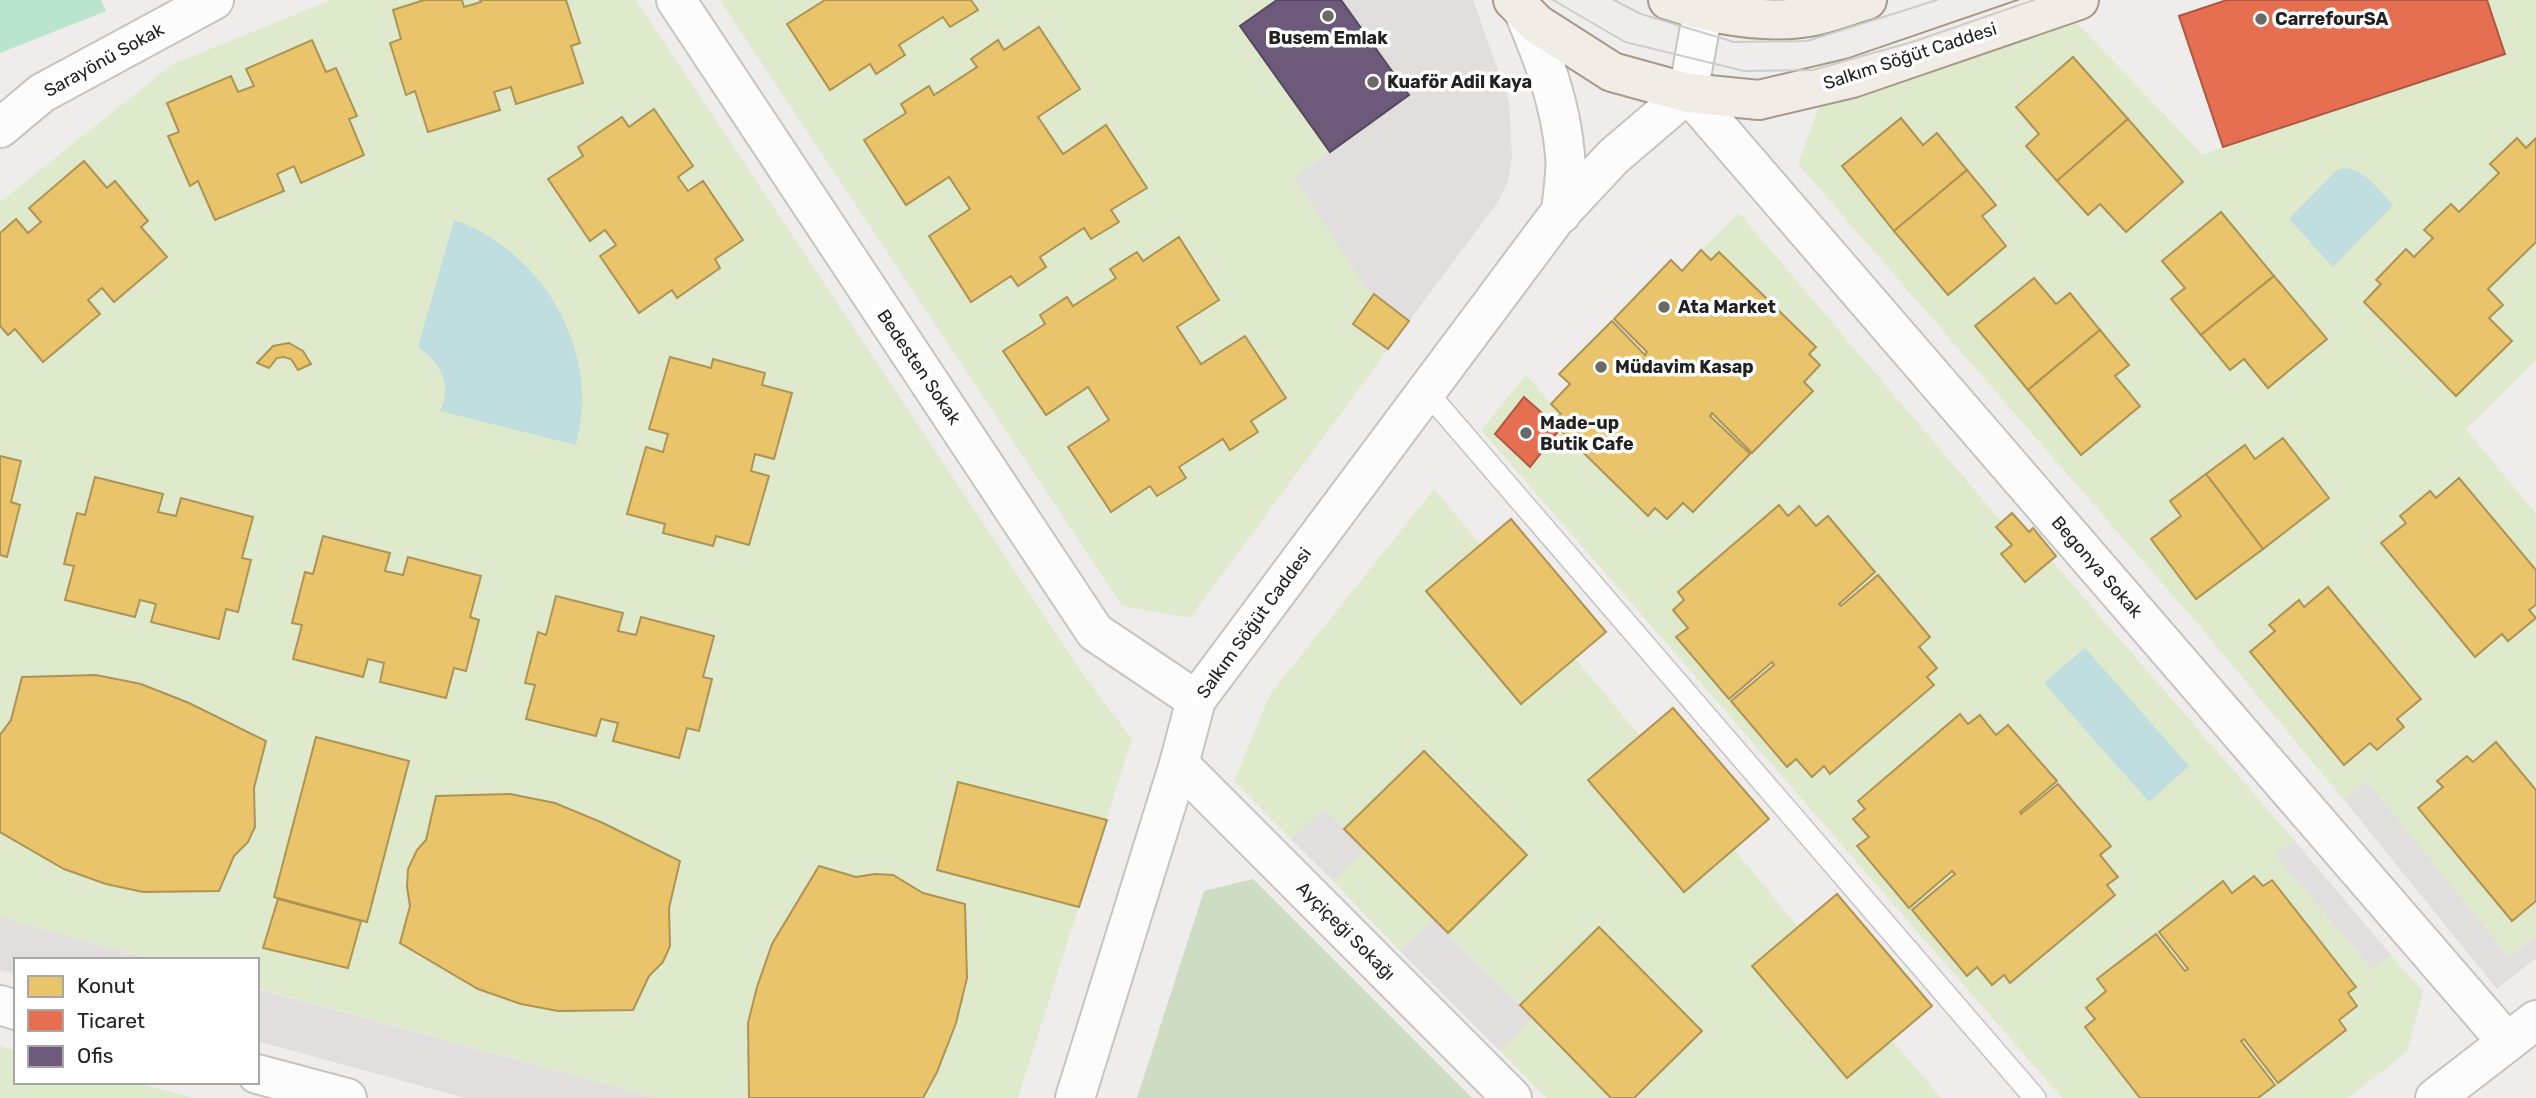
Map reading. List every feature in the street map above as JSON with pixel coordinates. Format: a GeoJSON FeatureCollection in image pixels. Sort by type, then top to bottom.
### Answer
{"type":"FeatureCollection","features":[{"type":"Feature","properties":{"kind":"main road"},"geometry":{"type":"LineString","coordinates":[[1668,0],[1703,11],[1777,20],[1815,15],[1867,0]]}},
{"type":"Feature","properties":{"kind":"main road","name":"Salkım Söğüt Caddesi"},"geometry":{"type":"LineString","coordinates":[[1518,5],[1537,24],[1612,72],[1688,93],[1759,100],[1852,78],[2080,0]]}},
{"type":"Feature","properties":{"kind":"street","name":"Sarayönü Sokak"},"geometry":{"type":"LineString","coordinates":[[0,128],[41,93],[214,0]]}},
{"type":"Feature","properties":{"kind":"street","name":"Bedesten Sokak"},"geometry":{"type":"LineString","coordinates":[[676,0],[1095,632],[1196,700]]}},
{"type":"Feature","properties":{"kind":"street"},"geometry":{"type":"LineString","coordinates":[[1518,5],[1542,54],[1560,113],[1566,158],[1561,214]]}},
{"type":"Feature","properties":{"kind":"street"},"geometry":{"type":"LineString","coordinates":[[1688,93],[1703,11]]}},
{"type":"Feature","properties":{"kind":"street","name":"Salkım Söğüt Caddesi"},"geometry":{"type":"LineString","coordinates":[[1075,1098],[1179,764],[1196,700],[1561,214],[1614,156],[1688,93]]}},
{"type":"Feature","properties":{"kind":"street","name":"Begonya Sokak"},"geometry":{"type":"LineString","coordinates":[[1688,93],[2522,1031]]}},
{"type":"Feature","properties":{"kind":"street","name":"Ayçiçeği Sokağı"},"geometry":{"type":"LineString","coordinates":[[1179,764],[1512,1098]]}},
{"type":"Feature","properties":{"kind":"street"},"geometry":{"type":"LineString","coordinates":[[2435,1098],[2522,1031]]}},
{"type":"Feature","properties":{"kind":"street"},"geometry":{"type":"LineString","coordinates":[[259,1075],[347,1098]]}},
{"type":"Feature","properties":{"kind":"lane"},"geometry":{"type":"LineString","coordinates":[[1426,391],[2035,1098]]}},
{"type":"Feature","properties":{"kind":"green space"},"geometry":{"type":"Polygon","coordinates":[[[0,0],[101,0],[106,11],[0,53],[0,0]]]}},
{"type":"Feature","properties":{"kind":"green space"},"geometry":{"type":"Polygon","coordinates":[[[331,0],[636,0],[1086,678],[1132,739],[1018,1098],[656,1098],[259,989],[259,958],[146,958],[0,917],[0,202],[173,64],[331,0]]]}},
{"type":"Feature","properties":{"kind":"green space"},"geometry":{"type":"Polygon","coordinates":[[[720,0],[1277,0],[1330,152],[1296,177],[1365,287],[1409,321],[1190,618],[1122,606],[720,0]]]}},
{"type":"Feature","properties":{"kind":"green space"},"geometry":{"type":"Polygon","coordinates":[[[2487,0],[2536,0],[2536,360],[2466,429],[2536,514],[2536,936],[2509,957],[2367,782],[2344,800],[2208,636],[1798,164],[1820,104],[1868,93],[2077,23],[2202,154],[2505,54],[2487,0]]]}},
{"type":"Feature","properties":{"kind":"green space"},"geometry":{"type":"Polygon","coordinates":[[[1739,213],[2002,522],[1997,527],[2012,545],[2002,553],[2025,582],[2051,560],[2294,840],[2276,856],[2372,969],[2391,955],[2423,991],[2407,1052],[2348,1098],[2062,1098],[1481,430],[1526,375],[1648,515],[1655,508],[1667,519],[1683,503],[1694,512],[1750,454],[1710,416],[1712,413],[1812,391],[1804,382],[1820,365],[1809,354],[1816,346],[1720,253],[1711,260],[1701,250],[1739,213]]]}},
{"type":"Feature","properties":{"kind":"green space"},"geometry":{"type":"Polygon","coordinates":[[[1434,489],[1481,545],[1426,592],[1521,703],[1575,658],[1640,736],[1589,780],[1684,891],[1734,849],[1798,927],[1847,1078],[1892,1040],[1941,1098],[1634,1098],[1701,1031],[1599,927],[1520,1005],[1448,933],[1527,855],[1424,751],[1344,829],[1324,809],[1291,839],[1234,781],[1270,694],[1434,489]]]}},
{"type":"Feature","properties":{"kind":"green space"},"geometry":{"type":"Polygon","coordinates":[[[1365,850],[1434,920],[1400,951],[1333,881],[1365,850]]]}},
{"type":"Feature","properties":{"kind":"green space"},"geometry":{"type":"Polygon","coordinates":[[[1253,879],[1472,1098],[1137,1098],[1204,891],[1253,879]]]}},
{"type":"Feature","properties":{"kind":"green space"},"geometry":{"type":"Polygon","coordinates":[[[1533,1018],[1611,1098],[1546,1098],[1500,1051],[1533,1018]]]}},
{"type":"Feature","properties":{"kind":"green space"},"geometry":{"type":"Polygon","coordinates":[[[0,1046],[14,1050],[14,1084],[141,1084],[193,1098],[0,1098],[0,1046]]]}},
{"type":"Feature","properties":{"kind":"shaded area"},"geometry":{"type":"Polygon","coordinates":[[[1341,0],[1473,0],[1509,101],[1512,156],[1508,182],[1498,202],[1409,321],[1365,287],[1295,177],[1409,95],[1341,0]]]}},
{"type":"Feature","properties":{"kind":"shaded area"},"geometry":{"type":"Polygon","coordinates":[[[2367,782],[2509,957],[2536,936],[2536,958],[2497,989],[2344,800],[2367,782]]]}},
{"type":"Feature","properties":{"kind":"shaded area"},"geometry":{"type":"Polygon","coordinates":[[[1324,809],[1365,850],[1333,881],[1291,839],[1324,809]]]}},
{"type":"Feature","properties":{"kind":"shaded area"},"geometry":{"type":"Polygon","coordinates":[[[2294,840],[2391,955],[2372,969],[2275,855],[2294,840]]]}},
{"type":"Feature","properties":{"kind":"shaded area"},"geometry":{"type":"Polygon","coordinates":[[[0,917],[146,958],[14,958],[14,974],[0,970],[0,917]]]}},
{"type":"Feature","properties":{"kind":"shaded area"},"geometry":{"type":"Polygon","coordinates":[[[1434,920],[1533,1018],[1500,1051],[1400,951],[1434,920]]]}},
{"type":"Feature","properties":{"kind":"shaded area"},"geometry":{"type":"Polygon","coordinates":[[[259,990],[656,1098],[465,1098],[259,1042],[259,990]]]}},
{"type":"Feature","properties":{"kind":"water"},"geometry":{"type":"Polygon","coordinates":[[[2343,168],[2365,176],[2393,205],[2333,267],[2289,219],[2336,171],[2343,168]]]}},
{"type":"Feature","properties":{"kind":"water"},"geometry":{"type":"Polygon","coordinates":[[[454,220],[480,231],[525,265],[544,286],[559,310],[578,364],[582,392],[576,445],[440,411],[445,393],[442,375],[433,360],[418,347],[454,220]]]}},
{"type":"Feature","properties":{"kind":"water"},"geometry":{"type":"Polygon","coordinates":[[[2085,648],[2189,766],[2149,802],[2044,683],[2085,648]]]}},
{"type":"Feature","properties":{"kind":"building: Konut"},"geometry":{"type":"Polygon","coordinates":[[[424,0],[462,0],[464,7],[481,2],[480,0],[566,0],[580,43],[571,46],[583,83],[516,104],[511,87],[494,92],[500,110],[428,132],[415,91],[406,95],[390,43],[401,39],[393,10],[424,0]]]}},
{"type":"Feature","properties":{"kind":"building: Konut"},"geometry":{"type":"Polygon","coordinates":[[[825,0],[971,0],[978,10],[950,27],[943,17],[899,45],[905,55],[876,74],[870,64],[830,90],[787,24],[825,0]]]}},
{"type":"Feature","properties":{"kind":"building: Konut"},"geometry":{"type":"Polygon","coordinates":[[[1039,27],[1080,89],[1038,117],[1063,154],[1106,125],[1147,188],[1111,210],[1119,222],[1091,239],[1084,228],[1040,257],[1046,267],[1018,286],[1011,276],[971,302],[929,236],[970,209],[949,177],[906,205],[864,140],[906,113],[901,104],[929,86],[934,95],[977,67],[971,59],[998,40],[1004,50],[1039,27]]]}},
{"type":"Feature","properties":{"kind":"building: Konut"},"geometry":{"type":"Polygon","coordinates":[[[312,40],[326,72],[336,68],[357,116],[349,119],[364,155],[301,183],[294,166],[277,174],[284,191],[215,220],[198,181],[190,186],[168,136],[179,132],[167,103],[231,76],[238,92],[254,86],[246,69],[312,40]]]}},
{"type":"Feature","properties":{"kind":"building: Konut"},"geometry":{"type":"Polygon","coordinates":[[[2073,57],[2128,119],[2057,181],[2026,146],[2039,134],[2016,107],[2073,57]]]}},
{"type":"Feature","properties":{"kind":"building: Konut"},"geometry":{"type":"Polygon","coordinates":[[[654,109],[693,166],[678,177],[688,191],[703,181],[743,240],[715,259],[720,268],[677,298],[672,290],[639,313],[600,256],[616,245],[605,230],[590,241],[548,179],[583,156],[578,147],[622,117],[629,127],[654,109]]]}},
{"type":"Feature","properties":{"kind":"building: Konut"},"geometry":{"type":"Polygon","coordinates":[[[1901,118],[1923,145],[1937,133],[1967,170],[1894,231],[1842,166],[1901,118]]]}},
{"type":"Feature","properties":{"kind":"building: Konut"},"geometry":{"type":"Polygon","coordinates":[[[2128,119],[2183,182],[2126,232],[2100,204],[2088,215],[2057,181],[2128,119]]]}},
{"type":"Feature","properties":{"kind":"building: Konut"},"geometry":{"type":"Polygon","coordinates":[[[2517,138],[2526,148],[2536,138],[2536,242],[2488,289],[2503,305],[2489,318],[2512,341],[2456,396],[2364,302],[2381,284],[2376,280],[2406,249],[2414,257],[2433,238],[2424,230],[2451,204],[2459,212],[2499,173],[2490,164],[2517,138]]]}},
{"type":"Feature","properties":{"kind":"building: Konut"},"geometry":{"type":"Polygon","coordinates":[[[84,161],[107,188],[115,181],[148,221],[141,227],[167,257],[114,302],[102,288],[88,300],[100,314],[43,362],[15,329],[8,335],[0,326],[0,233],[16,219],[28,233],[41,222],[29,208],[84,161]]]}},
{"type":"Feature","properties":{"kind":"building: Konut"},"geometry":{"type":"Polygon","coordinates":[[[1967,170],[1996,205],[1982,216],[2006,246],[1948,295],[1894,231],[1967,170]]]}},
{"type":"Feature","properties":{"kind":"building: Konut"},"geometry":{"type":"Polygon","coordinates":[[[2221,212],[2274,276],[2201,335],[2171,299],[2185,288],[2162,261],[2221,212]]]}},
{"type":"Feature","properties":{"kind":"building: Konut"},"geometry":{"type":"Polygon","coordinates":[[[1179,237],[1219,300],[1177,327],[1201,364],[1245,336],[1286,398],[1251,421],[1258,432],[1230,450],[1223,439],[1179,467],[1186,478],[1157,496],[1150,486],[1111,512],[1068,447],[1109,420],[1088,387],[1046,415],[1003,351],[1045,324],[1040,315],[1067,297],[1073,306],[1116,278],[1110,269],[1137,252],[1143,261],[1179,237]]]}},
{"type":"Feature","properties":{"kind":"building: Konut"},"geometry":{"type":"Polygon","coordinates":[[[1701,250],[1711,260],[1719,252],[1816,347],[1809,354],[1820,365],[1804,382],[1813,391],[1752,453],[1712,413],[1710,416],[1750,454],[1693,512],[1683,503],[1667,519],[1655,508],[1648,516],[1553,423],[1561,414],[1551,404],[1570,384],[1559,374],[1612,321],[1645,355],[1647,352],[1614,319],[1671,260],[1682,271],[1701,250]]]}},
{"type":"Feature","properties":{"kind":"building: Konut"},"geometry":{"type":"Polygon","coordinates":[[[2274,276],[2327,339],[2268,388],[2244,359],[2230,370],[2201,335],[2274,276]]]}},
{"type":"Feature","properties":{"kind":"building: Konut"},"geometry":{"type":"Polygon","coordinates":[[[2034,278],[2056,304],[2070,293],[2100,330],[2028,390],[1975,326],[2034,278]]]}},
{"type":"Feature","properties":{"kind":"building: Konut"},"geometry":{"type":"Polygon","coordinates":[[[1374,294],[1409,321],[1388,349],[1353,324],[1374,294]]]}},
{"type":"Feature","properties":{"kind":"building: Konut"},"geometry":{"type":"Polygon","coordinates":[[[2100,330],[2129,365],[2115,376],[2140,406],[2081,455],[2028,390],[2100,330]]]}},
{"type":"Feature","properties":{"kind":"building: Konut"},"geometry":{"type":"Polygon","coordinates":[[[289,343],[303,351],[311,364],[298,370],[291,359],[284,357],[277,358],[269,368],[257,363],[273,346],[289,343]]]}},
{"type":"Feature","properties":{"kind":"building: Konut"},"geometry":{"type":"Polygon","coordinates":[[[670,357],[711,368],[713,359],[765,373],[762,385],[792,393],[774,459],[755,454],[751,471],[769,476],[749,545],[716,536],[713,546],[663,533],[665,524],[627,514],[646,447],[663,452],[668,434],[649,429],[670,357]]]}},
{"type":"Feature","properties":{"kind":"building: Konut"},"geometry":{"type":"Polygon","coordinates":[[[2283,438],[2329,498],[2263,549],[2206,474],[2245,445],[2255,459],[2283,438]]]}},
{"type":"Feature","properties":{"kind":"building: Konut"},"geometry":{"type":"Polygon","coordinates":[[[0,456],[21,461],[11,502],[20,505],[7,557],[0,555],[0,456]]]}},
{"type":"Feature","properties":{"kind":"building: Konut"},"geometry":{"type":"Polygon","coordinates":[[[2206,474],[2263,549],[2196,599],[2151,539],[2181,516],[2170,501],[2206,474]]]}},
{"type":"Feature","properties":{"kind":"building: Konut"},"geometry":{"type":"Polygon","coordinates":[[[95,477],[163,494],[158,512],[176,516],[181,498],[253,517],[242,558],[251,560],[238,612],[226,609],[219,639],[151,622],[156,604],[140,600],[135,617],[65,600],[74,566],[64,564],[77,513],[85,515],[95,477]]]}},
{"type":"Feature","properties":{"kind":"building: Konut"},"geometry":{"type":"Polygon","coordinates":[[[2459,478],[2536,570],[2536,605],[2529,610],[2536,618],[2508,641],[2502,634],[2475,657],[2381,543],[2406,523],[2400,516],[2430,491],[2436,498],[2459,478]]]}},
{"type":"Feature","properties":{"kind":"building: Konut"},"geometry":{"type":"Polygon","coordinates":[[[1779,505],[1788,516],[1799,506],[1816,526],[1828,516],[1875,572],[1839,604],[1841,606],[1878,575],[1930,637],[1919,647],[1937,668],[1927,677],[1934,685],[1830,774],[1824,766],[1812,777],[1796,759],[1787,767],[1731,701],[1774,665],[1772,662],[1729,699],[1676,637],[1688,628],[1673,610],[1684,600],[1678,592],[1779,505]]]}},
{"type":"Feature","properties":{"kind":"building: Konut"},"geometry":{"type":"Polygon","coordinates":[[[2012,513],[2029,532],[2033,528],[2056,556],[2025,582],[2001,554],[2012,545],[1996,527],[2012,513]]]}},
{"type":"Feature","properties":{"kind":"building: Konut"},"geometry":{"type":"Polygon","coordinates":[[[1511,519],[1606,632],[1521,704],[1426,591],[1511,519]]]}},
{"type":"Feature","properties":{"kind":"building: Konut"},"geometry":{"type":"Polygon","coordinates":[[[323,536],[390,553],[385,571],[403,575],[408,557],[481,576],[470,617],[479,620],[466,671],[454,668],[446,698],[380,682],[384,663],[368,659],[363,677],[293,659],[302,625],[292,623],[305,572],[313,574],[323,536]]]}},
{"type":"Feature","properties":{"kind":"building: Konut"},"geometry":{"type":"Polygon","coordinates":[[[2328,587],[2421,699],[2397,719],[2404,727],[2377,750],[2370,743],[2344,765],[2250,652],[2275,631],[2269,625],[2299,600],[2304,607],[2328,587]]]}},
{"type":"Feature","properties":{"kind":"building: Konut"},"geometry":{"type":"Polygon","coordinates":[[[556,596],[623,613],[618,631],[636,635],[641,617],[714,636],[703,677],[712,679],[699,731],[687,728],[679,758],[613,741],[618,723],[601,719],[596,736],[526,719],[535,685],[525,683],[538,632],[546,635],[556,596]]]}},
{"type":"Feature","properties":{"kind":"building: Konut"},"geometry":{"type":"Polygon","coordinates":[[[96,675],[141,684],[189,703],[266,741],[254,788],[255,827],[248,842],[234,856],[219,891],[143,892],[106,884],[64,869],[0,832],[0,735],[11,720],[22,677],[96,675]]]}},
{"type":"Feature","properties":{"kind":"building: Konut"},"geometry":{"type":"Polygon","coordinates":[[[1673,708],[1769,819],[1684,892],[1588,780],[1673,708]]]}},
{"type":"Feature","properties":{"kind":"building: Konut"},"geometry":{"type":"Polygon","coordinates":[[[1960,714],[1968,724],[1980,715],[1996,735],[2008,725],[2057,781],[2020,812],[2021,814],[2058,784],[2111,846],[2100,855],[2118,877],[2107,885],[2115,895],[2010,983],[2004,975],[1992,985],[1977,967],[1967,976],[1912,910],[1955,874],[1952,871],[1909,908],[1857,846],[1869,837],[1853,819],[1865,809],[1858,801],[1960,714]]]}},
{"type":"Feature","properties":{"kind":"building: Konut"},"geometry":{"type":"Polygon","coordinates":[[[316,737],[409,761],[367,922],[274,897],[316,737]]]}},
{"type":"Feature","properties":{"kind":"building: Konut"},"geometry":{"type":"Polygon","coordinates":[[[2496,742],[2536,790],[2536,901],[2512,921],[2418,808],[2443,787],[2437,781],[2467,756],[2473,762],[2496,742]]]}},
{"type":"Feature","properties":{"kind":"building: Konut"},"geometry":{"type":"Polygon","coordinates":[[[1424,751],[1527,855],[1448,933],[1344,829],[1424,751]]]}},
{"type":"Feature","properties":{"kind":"building: Konut"},"geometry":{"type":"Polygon","coordinates":[[[958,782],[1107,820],[1079,907],[937,870],[958,782]]]}},
{"type":"Feature","properties":{"kind":"building: Konut"},"geometry":{"type":"Polygon","coordinates":[[[510,794],[555,803],[680,861],[669,908],[670,946],[663,962],[649,976],[633,1010],[558,1011],[521,1004],[478,989],[400,943],[410,906],[408,869],[417,850],[426,840],[436,796],[510,794]]]}},
{"type":"Feature","properties":{"kind":"building: Konut"},"geometry":{"type":"Polygon","coordinates":[[[819,866],[856,877],[893,875],[923,893],[965,904],[967,978],[956,1023],[937,1072],[923,1098],[749,1098],[748,1023],[757,987],[772,944],[819,866]]]}},
{"type":"Feature","properties":{"kind":"building: Konut"},"geometry":{"type":"Polygon","coordinates":[[[2254,876],[2263,886],[2272,880],[2356,987],[2348,993],[2357,1006],[2339,1020],[2346,1030],[2278,1083],[2244,1039],[2241,1041],[2275,1085],[2258,1098],[2140,1098],[2085,1027],[2095,1019],[2086,1008],[2106,991],[2097,979],[2156,934],[2185,971],[2188,969],[2159,932],[2223,881],[2232,893],[2254,876]]]}},
{"type":"Feature","properties":{"kind":"building: Konut"},"geometry":{"type":"Polygon","coordinates":[[[1837,894],[1932,1006],[1847,1078],[1752,966],[1837,894]]]}},
{"type":"Feature","properties":{"kind":"building: Konut"},"geometry":{"type":"Polygon","coordinates":[[[278,899],[361,921],[348,968],[263,948],[278,899]]]}},
{"type":"Feature","properties":{"kind":"building: Konut"},"geometry":{"type":"Polygon","coordinates":[[[1599,927],[1702,1031],[1634,1098],[1611,1098],[1520,1005],[1599,927]]]}},
{"type":"Feature","properties":{"kind":"building: Ticaret"},"geometry":{"type":"Polygon","coordinates":[[[2227,0],[2487,0],[2505,54],[2223,147],[2179,16],[2227,0]]]}},
{"type":"Feature","properties":{"kind":"building: Ticaret"},"geometry":{"type":"Polygon","coordinates":[[[1524,397],[1560,429],[1530,467],[1495,434],[1524,397]]]}},
{"type":"Feature","properties":{"kind":"building: Ofis"},"geometry":{"type":"Polygon","coordinates":[[[1277,0],[1341,0],[1409,95],[1330,152],[1240,26],[1277,0]]]}},
{"type":"Feature","properties":{"kind":"tram line"},"geometry":{"type":"LineString","coordinates":[[1553,0],[1625,42],[1744,71],[1813,70],[1912,42],[2034,0]]}},
{"type":"Feature","properties":{"kind":"tram line"},"geometry":{"type":"LineString","coordinates":[[1614,0],[1641,14],[1734,42],[1807,41],[1937,0]]}},
{"type":"Feature","properties":{"kind":"place","name":"Busem Emlak"},"geometry":{"type":"Point","coordinates":[1328,16]}},
{"type":"Feature","properties":{"kind":"place","name":"CarrefourSA"},"geometry":{"type":"Point","coordinates":[2261,19]}},
{"type":"Feature","properties":{"kind":"place","name":"Kuaför Adil Kaya"},"geometry":{"type":"Point","coordinates":[1373,82]}},
{"type":"Feature","properties":{"kind":"place","name":"Ata Market"},"geometry":{"type":"Point","coordinates":[1664,307]}},
{"type":"Feature","properties":{"kind":"place","name":"Müdavim Kasap"},"geometry":{"type":"Point","coordinates":[1601,367]}},
{"type":"Feature","properties":{"kind":"place","name":"Made-up Butik Cafe"},"geometry":{"type":"Point","coordinates":[1526,433]}}]}
